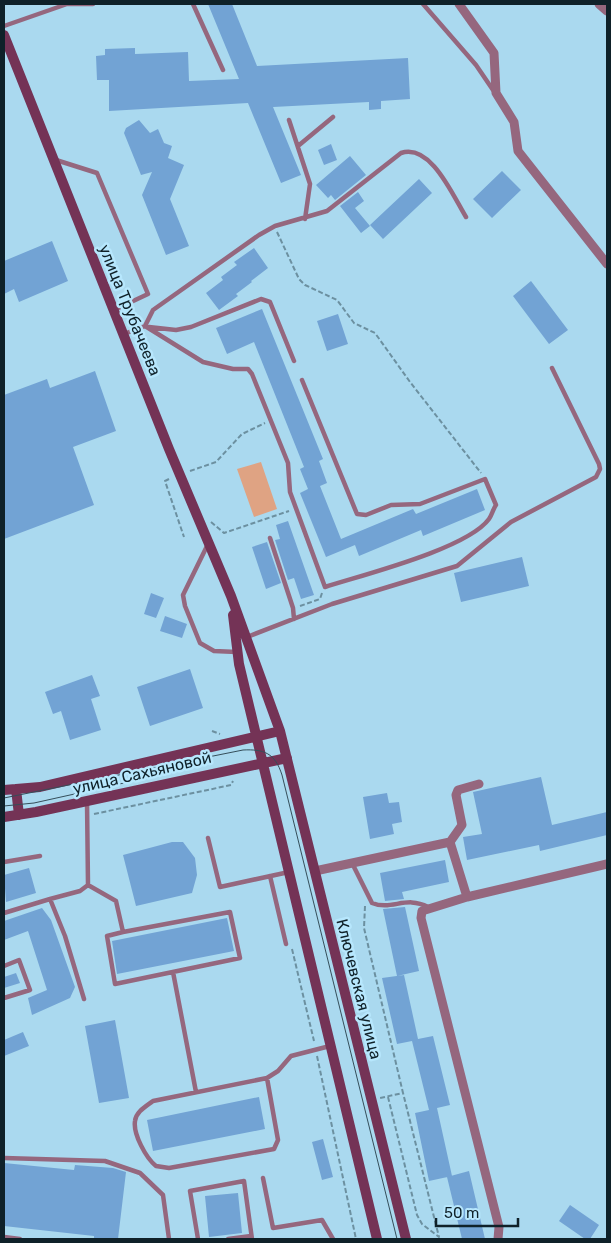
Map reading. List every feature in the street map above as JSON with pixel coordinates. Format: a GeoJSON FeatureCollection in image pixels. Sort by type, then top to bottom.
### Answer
{"type":"FeatureCollection","features":[{"type":"Feature","properties":{"kind":"main road","name":"улица Трубачеева"},"geometry":{"type":"LineString","coordinates":[[4,35],[172,458],[231,596],[280,731],[283,745]]}},
{"type":"Feature","properties":{"kind":"main road","name":"улица Трубачеева"},"geometry":{"type":"LineString","coordinates":[[231,596],[237,652],[262,763]]}},
{"type":"Feature","properties":{"kind":"main road","name":"улица Сахьяновой"},"geometry":{"type":"LineString","coordinates":[[4,790],[40,787],[280,731]]}},
{"type":"Feature","properties":{"kind":"main road","name":"Ключевская улица"},"geometry":{"type":"LineString","coordinates":[[283,745],[406,1239]]}},
{"type":"Feature","properties":{"kind":"main road","name":"улица Сахьяновой"},"geometry":{"type":"LineString","coordinates":[[4,817],[87,801],[230,768],[286,758]]}},
{"type":"Feature","properties":{"kind":"main road"},"geometry":{"type":"LineString","coordinates":[[262,763],[377,1239]]}},
{"type":"Feature","properties":{"kind":"main road"},"geometry":{"type":"LineString","coordinates":[[16,789],[18,815]]}},
{"type":"Feature","properties":{"kind":"street"},"geometry":{"type":"LineString","coordinates":[[459,4],[494,53],[496,93],[514,122],[518,151],[524,162],[607,264]]}},
{"type":"Feature","properties":{"kind":"street"},"geometry":{"type":"LineString","coordinates":[[599,4],[607,11]]}},
{"type":"Feature","properties":{"kind":"street"},"geometry":{"type":"LineString","coordinates":[[315,871],[450,842],[462,825],[456,795],[458,790],[480,784]]}},
{"type":"Feature","properties":{"kind":"street"},"geometry":{"type":"LineString","coordinates":[[450,842],[467,897]]}},
{"type":"Feature","properties":{"kind":"street"},"geometry":{"type":"LineString","coordinates":[[500,1239],[499,1227],[422,918],[422,911],[428,907],[467,897],[607,864]]}},
{"type":"Feature","properties":{"kind":"lane"},"geometry":{"type":"LineString","coordinates":[[4,26],[67,4],[93,4]]}},
{"type":"Feature","properties":{"kind":"lane"},"geometry":{"type":"LineString","coordinates":[[193,4],[223,70]]}},
{"type":"Feature","properties":{"kind":"lane"},"geometry":{"type":"LineString","coordinates":[[423,4],[476,65],[496,93]]}},
{"type":"Feature","properties":{"kind":"lane"},"geometry":{"type":"LineString","coordinates":[[298,146],[333,117]]}},
{"type":"Feature","properties":{"kind":"lane"},"geometry":{"type":"LineString","coordinates":[[289,120],[310,184],[305,218]]}},
{"type":"Feature","properties":{"kind":"lane"},"geometry":{"type":"LineString","coordinates":[[145,326],[153,310],[211,268],[274,226],[327,211],[401,153],[408,151],[422,154],[430,162],[466,217]]}},
{"type":"Feature","properties":{"kind":"lane"},"geometry":{"type":"LineString","coordinates":[[54,160],[97,173],[148,294],[114,310]]}},
{"type":"Feature","properties":{"kind":"lane"},"geometry":{"type":"LineString","coordinates":[[124,334],[145,326],[176,330],[191,327],[265,299],[270,302],[294,361]]}},
{"type":"Feature","properties":{"kind":"lane"},"geometry":{"type":"LineString","coordinates":[[145,326],[204,362],[233,369],[248,369],[288,463],[290,492],[325,587],[423,556],[476,531],[488,520],[496,505],[485,479],[420,504],[391,505],[366,515],[357,514],[302,380]]}},
{"type":"Feature","properties":{"kind":"lane"},"geometry":{"type":"LineString","coordinates":[[246,638],[332,604],[457,566],[511,522],[596,477],[600,469],[599,464],[552,368]]}},
{"type":"Feature","properties":{"kind":"lane"},"geometry":{"type":"LineString","coordinates":[[270,538],[293,608],[294,618]]}},
{"type":"Feature","properties":{"kind":"lane"},"geometry":{"type":"LineString","coordinates":[[209,542],[183,596],[200,643],[214,651],[237,652]]}},
{"type":"Feature","properties":{"kind":"lane"},"geometry":{"type":"LineString","coordinates":[[87,801],[88,885]]}},
{"type":"Feature","properties":{"kind":"lane"},"geometry":{"type":"LineString","coordinates":[[208,838],[220,888],[288,872]]}},
{"type":"Feature","properties":{"kind":"lane"},"geometry":{"type":"LineString","coordinates":[[4,862],[40,856]]}},
{"type":"Feature","properties":{"kind":"lane"},"geometry":{"type":"LineString","coordinates":[[352,863],[369,899],[379,906],[413,901],[428,907]]}},
{"type":"Feature","properties":{"kind":"lane"},"geometry":{"type":"LineString","coordinates":[[270,876],[289,945]]}},
{"type":"Feature","properties":{"kind":"lane"},"geometry":{"type":"LineString","coordinates":[[4,913],[80,891],[88,885]]}},
{"type":"Feature","properties":{"kind":"lane"},"geometry":{"type":"LineString","coordinates":[[88,885],[116,901],[123,932]]}},
{"type":"Feature","properties":{"kind":"lane"},"geometry":{"type":"LineString","coordinates":[[50,900],[65,936],[84,999]]}},
{"type":"Feature","properties":{"kind":"lane"},"geometry":{"type":"LineString","coordinates":[[230,912],[240,958],[116,984],[107,936],[123,932],[230,912]]}},
{"type":"Feature","properties":{"kind":"lane"},"geometry":{"type":"LineString","coordinates":[[4,966],[19,960],[30,990],[4,998]]}},
{"type":"Feature","properties":{"kind":"lane"},"geometry":{"type":"LineString","coordinates":[[173,972],[196,1092]]}},
{"type":"Feature","properties":{"kind":"lane"},"geometry":{"type":"LineString","coordinates":[[267,1078],[278,1140],[274,1149],[170,1168],[156,1166],[143,1151],[134,1122],[139,1112],[152,1102],[267,1078],[278,1071],[291,1056],[331,1045]]}},
{"type":"Feature","properties":{"kind":"lane"},"geometry":{"type":"LineString","coordinates":[[4,1158],[105,1160],[140,1173],[163,1195],[169,1239]]}},
{"type":"Feature","properties":{"kind":"lane"},"geometry":{"type":"LineString","coordinates":[[263,1178],[273,1228],[322,1220],[332,1239]]}},
{"type":"Feature","properties":{"kind":"lane"},"geometry":{"type":"LineString","coordinates":[[198,1239],[190,1191],[244,1181],[251,1238],[228,1239]]}},
{"type":"Feature","properties":{"kind":"lane"},"geometry":{"type":"LineString","coordinates":[[4,1237],[20,1239]]}},
{"type":"Feature","properties":{"kind":"path"},"geometry":{"type":"LineString","coordinates":[[274,226],[298,279],[305,285],[337,300],[354,323],[375,334],[485,479]]}},
{"type":"Feature","properties":{"kind":"path"},"geometry":{"type":"LineString","coordinates":[[188,472],[216,462],[242,434],[271,420]]}},
{"type":"Feature","properties":{"kind":"path"},"geometry":{"type":"LineString","coordinates":[[172,479],[165,481],[184,537]]}},
{"type":"Feature","properties":{"kind":"path"},"geometry":{"type":"LineString","coordinates":[[207,518],[224,533],[296,508]]}},
{"type":"Feature","properties":{"kind":"path"},"geometry":{"type":"LineString","coordinates":[[293,608],[320,599],[325,587]]}},
{"type":"Feature","properties":{"kind":"path"},"geometry":{"type":"LineString","coordinates":[[212,731],[220,734],[223,744]]}},
{"type":"Feature","properties":{"kind":"path"},"geometry":{"type":"LineString","coordinates":[[87,815],[231,785],[233,782],[230,768]]}},
{"type":"Feature","properties":{"kind":"path"},"geometry":{"type":"LineString","coordinates":[[369,899],[364,908],[364,928],[440,1238]]}},
{"type":"Feature","properties":{"kind":"path"},"geometry":{"type":"LineString","coordinates":[[289,945],[315,1049],[356,1239]]}},
{"type":"Feature","properties":{"kind":"path"},"geometry":{"type":"LineString","coordinates":[[372,1101],[403,1093]]}},
{"type":"Feature","properties":{"kind":"path"},"geometry":{"type":"LineString","coordinates":[[388,1096],[417,1215],[422,1224],[440,1238]]}},
{"type":"Feature","properties":{"kind":"shaded area"},"geometry":{"type":"Polygon","coordinates":[[[261,462],[277,509],[254,517],[237,469],[261,462]]]}},
{"type":"Feature","properties":{"kind":"building"},"geometry":{"type":"Polygon","coordinates":[[[208,4],[232,4],[257,66],[408,58],[410,99],[381,101],[381,109],[369,110],[369,102],[273,107],[301,175],[281,183],[248,103],[109,111],[109,80],[97,80],[96,56],[105,55],[105,49],[135,48],[135,54],[188,52],[189,81],[239,79],[208,4]]]}},
{"type":"Feature","properties":{"kind":"building"},"geometry":{"type":"Polygon","coordinates":[[[139,120],[150,133],[158,129],[164,143],[172,146],[168,158],[184,165],[170,199],[189,246],[166,255],[142,195],[152,172],[141,175],[124,133],[126,128],[139,120]]]}},
{"type":"Feature","properties":{"kind":"building"},"geometry":{"type":"Polygon","coordinates":[[[331,144],[337,160],[324,165],[318,150],[331,144]]]}},
{"type":"Feature","properties":{"kind":"building"},"geometry":{"type":"Polygon","coordinates":[[[350,156],[366,175],[335,200],[331,195],[328,198],[316,185],[350,156]]]}},
{"type":"Feature","properties":{"kind":"building"},"geometry":{"type":"Polygon","coordinates":[[[502,171],[521,190],[492,218],[473,199],[502,171]]]}},
{"type":"Feature","properties":{"kind":"building"},"geometry":{"type":"Polygon","coordinates":[[[419,179],[432,193],[383,239],[370,225],[419,179]]]}},
{"type":"Feature","properties":{"kind":"building"},"geometry":{"type":"Polygon","coordinates":[[[358,192],[364,201],[355,208],[370,226],[361,233],[340,206],[358,192]]]}},
{"type":"Feature","properties":{"kind":"building"},"geometry":{"type":"Polygon","coordinates":[[[52,241],[68,281],[19,302],[14,289],[4,294],[4,261],[52,241]]]}},
{"type":"Feature","properties":{"kind":"building"},"geometry":{"type":"Polygon","coordinates":[[[254,248],[268,268],[236,294],[238,296],[219,310],[206,293],[223,280],[221,277],[237,265],[234,262],[254,248]]]}},
{"type":"Feature","properties":{"kind":"building"},"geometry":{"type":"Polygon","coordinates":[[[531,281],[568,330],[549,344],[513,296],[531,281]]]}},
{"type":"Feature","properties":{"kind":"building"},"geometry":{"type":"Polygon","coordinates":[[[262,309],[323,459],[319,461],[327,483],[320,486],[341,539],[413,509],[416,514],[477,489],[485,510],[423,536],[421,530],[359,556],[355,545],[326,557],[300,493],[308,489],[300,469],[304,467],[254,342],[227,354],[216,328],[262,309]]]}},
{"type":"Feature","properties":{"kind":"building"},"geometry":{"type":"Polygon","coordinates":[[[338,314],[348,344],[327,351],[317,321],[338,314]]]}},
{"type":"Feature","properties":{"kind":"building"},"geometry":{"type":"Polygon","coordinates":[[[95,371],[116,431],[73,447],[94,505],[4,539],[4,395],[47,379],[50,388],[95,371]]]}},
{"type":"Feature","properties":{"kind":"building"},"geometry":{"type":"Polygon","coordinates":[[[288,521],[314,595],[301,599],[294,578],[288,580],[275,540],[280,539],[276,525],[288,521]]]}},
{"type":"Feature","properties":{"kind":"building"},"geometry":{"type":"Polygon","coordinates":[[[267,542],[281,583],[266,589],[252,547],[267,542]]]}},
{"type":"Feature","properties":{"kind":"building"},"geometry":{"type":"Polygon","coordinates":[[[522,557],[529,586],[461,602],[454,573],[522,557]]]}},
{"type":"Feature","properties":{"kind":"building"},"geometry":{"type":"Polygon","coordinates":[[[151,593],[164,598],[156,618],[144,614],[151,593]]]}},
{"type":"Feature","properties":{"kind":"building"},"geometry":{"type":"Polygon","coordinates":[[[165,616],[187,624],[182,638],[160,631],[165,616]]]}},
{"type":"Feature","properties":{"kind":"building"},"geometry":{"type":"Polygon","coordinates":[[[190,669],[203,708],[150,726],[137,687],[190,669]]]}},
{"type":"Feature","properties":{"kind":"building"},"geometry":{"type":"Polygon","coordinates":[[[92,675],[100,696],[91,699],[101,730],[70,740],[61,711],[53,714],[45,692],[92,675]]]}},
{"type":"Feature","properties":{"kind":"building"},"geometry":{"type":"Polygon","coordinates":[[[541,777],[552,825],[607,812],[607,835],[540,851],[539,845],[467,860],[463,837],[482,834],[473,792],[541,777]]]}},
{"type":"Feature","properties":{"kind":"building"},"geometry":{"type":"Polygon","coordinates":[[[387,793],[389,803],[399,802],[402,822],[392,824],[394,834],[370,839],[363,797],[387,793]]]}},
{"type":"Feature","properties":{"kind":"building"},"geometry":{"type":"Polygon","coordinates":[[[172,842],[183,842],[195,858],[197,875],[192,893],[136,906],[123,855],[172,842]]]}},
{"type":"Feature","properties":{"kind":"building"},"geometry":{"type":"Polygon","coordinates":[[[445,860],[449,882],[402,892],[404,899],[385,901],[380,873],[445,860]]]}},
{"type":"Feature","properties":{"kind":"building"},"geometry":{"type":"Polygon","coordinates":[[[29,868],[36,893],[6,902],[4,875],[29,868]]]}},
{"type":"Feature","properties":{"kind":"building"},"geometry":{"type":"Polygon","coordinates":[[[405,907],[419,971],[397,976],[383,909],[405,907]]]}},
{"type":"Feature","properties":{"kind":"building"},"geometry":{"type":"Polygon","coordinates":[[[42,908],[51,920],[75,987],[70,998],[32,1015],[28,998],[47,990],[28,931],[4,940],[4,921],[42,908]]]}},
{"type":"Feature","properties":{"kind":"building"},"geometry":{"type":"Polygon","coordinates":[[[227,918],[234,951],[117,974],[112,941],[227,918]]]}},
{"type":"Feature","properties":{"kind":"building"},"geometry":{"type":"Polygon","coordinates":[[[16,973],[20,983],[4,988],[4,977],[16,973]]]}},
{"type":"Feature","properties":{"kind":"building"},"geometry":{"type":"Polygon","coordinates":[[[404,975],[418,1039],[433,1036],[450,1105],[437,1108],[452,1176],[429,1181],[415,1113],[429,1110],[412,1041],[397,1044],[382,978],[404,975]]]}},
{"type":"Feature","properties":{"kind":"building"},"geometry":{"type":"Polygon","coordinates":[[[115,1020],[129,1098],[99,1103],[85,1026],[115,1020]]]}},
{"type":"Feature","properties":{"kind":"building"},"geometry":{"type":"Polygon","coordinates":[[[23,1032],[29,1046],[4,1056],[4,1040],[23,1032]]]}},
{"type":"Feature","properties":{"kind":"building"},"geometry":{"type":"Polygon","coordinates":[[[259,1097],[265,1129],[153,1151],[147,1120],[259,1097]]]}},
{"type":"Feature","properties":{"kind":"building"},"geometry":{"type":"Polygon","coordinates":[[[323,1139],[333,1177],[322,1180],[312,1142],[323,1139]]]}},
{"type":"Feature","properties":{"kind":"building"},"geometry":{"type":"Polygon","coordinates":[[[4,1163],[74,1170],[75,1165],[113,1168],[126,1172],[118,1239],[94,1239],[94,1236],[4,1226],[4,1163]]]}},
{"type":"Feature","properties":{"kind":"building"},"geometry":{"type":"Polygon","coordinates":[[[469,1171],[485,1239],[462,1239],[447,1177],[469,1171]]]}},
{"type":"Feature","properties":{"kind":"building"},"geometry":{"type":"Polygon","coordinates":[[[238,1193],[242,1233],[209,1237],[205,1196],[238,1193]]]}},
{"type":"Feature","properties":{"kind":"building"},"geometry":{"type":"Polygon","coordinates":[[[570,1205],[599,1225],[590,1239],[585,1239],[559,1221],[570,1205]]]}},
{"type":"Feature","properties":{"kind":"tram line"},"geometry":{"type":"LineString","coordinates":[[4,798],[243,750],[257,750],[272,757],[282,775],[397,1239]]}},
{"type":"Feature","properties":{"kind":"tram line"},"geometry":{"type":"LineString","coordinates":[[4,806],[34,803],[124,783]]}}]}
